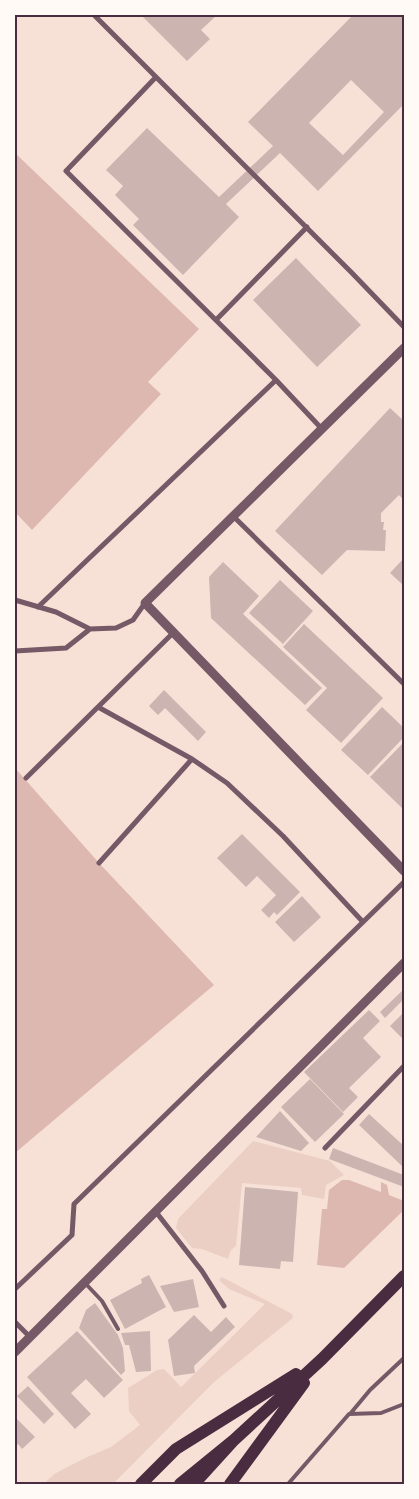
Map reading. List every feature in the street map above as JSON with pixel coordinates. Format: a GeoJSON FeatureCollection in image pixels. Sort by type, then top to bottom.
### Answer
{"type":"FeatureCollection","features":[{"type":"Feature","properties":{"kind":"main road"},"geometry":{"type":"LineString","coordinates":[[180,1484],[234,1440],[322,1358],[404,1276]]}},
{"type":"Feature","properties":{"kind":"main road"},"geometry":{"type":"LineString","coordinates":[[141,1484],[176,1449],[322,1358]]}},
{"type":"Feature","properties":{"kind":"main road"},"geometry":{"type":"LineString","coordinates":[[230,1484],[322,1358]]}},
{"type":"Feature","properties":{"kind":"main road"},"geometry":{"type":"LineString","coordinates":[[194,1484],[234,1440]]}},
{"type":"Feature","properties":{"kind":"street"},"geometry":{"type":"LineString","coordinates":[[94,15],[307,227],[404,327]]}},
{"type":"Feature","properties":{"kind":"street"},"geometry":{"type":"LineString","coordinates":[[156,77],[66,171],[276,380],[322,429]]}},
{"type":"Feature","properties":{"kind":"street"},"geometry":{"type":"LineString","coordinates":[[216,320],[307,227]]}},
{"type":"Feature","properties":{"kind":"street"},"geometry":{"type":"LineString","coordinates":[[15,600],[56,612],[90,629],[116,628],[133,620],[144,603],[404,348]]}},
{"type":"Feature","properties":{"kind":"street"},"geometry":{"type":"LineString","coordinates":[[38,607],[276,380]]}},
{"type":"Feature","properties":{"kind":"street"},"geometry":{"type":"LineString","coordinates":[[233,516],[404,684]]}},
{"type":"Feature","properties":{"kind":"street"},"geometry":{"type":"LineString","coordinates":[[144,603],[404,871]]}},
{"type":"Feature","properties":{"kind":"street"},"geometry":{"type":"LineString","coordinates":[[15,651],[66,648],[90,629]]}},
{"type":"Feature","properties":{"kind":"street"},"geometry":{"type":"LineString","coordinates":[[26,778],[173,633]]}},
{"type":"Feature","properties":{"kind":"street"},"geometry":{"type":"LineString","coordinates":[[98,707],[192,759],[227,783],[283,836],[363,922]]}},
{"type":"Feature","properties":{"kind":"street"},"geometry":{"type":"LineString","coordinates":[[99,862],[192,759]]}},
{"type":"Feature","properties":{"kind":"street"},"geometry":{"type":"LineString","coordinates":[[15,1289],[72,1235],[74,1204],[404,882]]}},
{"type":"Feature","properties":{"kind":"street"},"geometry":{"type":"LineString","coordinates":[[15,1352],[404,963]]}},
{"type":"Feature","properties":{"kind":"street"},"geometry":{"type":"LineString","coordinates":[[325,1148],[404,1066]]}},
{"type":"Feature","properties":{"kind":"street"},"geometry":{"type":"LineString","coordinates":[[156,1212],[202,1271],[224,1306]]}},
{"type":"Feature","properties":{"kind":"street"},"geometry":{"type":"LineString","coordinates":[[15,1322],[30,1337]]}},
{"type":"Feature","properties":{"kind":"lane"},"geometry":{"type":"LineString","coordinates":[[85,1283],[102,1301],[118,1328]]}},
{"type":"Feature","properties":{"kind":"lane"},"geometry":{"type":"LineString","coordinates":[[288,1484],[370,1390],[404,1358]]}},
{"type":"Feature","properties":{"kind":"lane"},"geometry":{"type":"LineString","coordinates":[[349,1414],[382,1413],[404,1404]]}},
{"type":"Feature","properties":{"kind":"shaded area"},"geometry":{"type":"Polygon","coordinates":[[[15,153],[199,329],[148,382],[161,394],[32,530],[15,512],[15,153]]]}},
{"type":"Feature","properties":{"kind":"shaded area"},"geometry":{"type":"Polygon","coordinates":[[[15,768],[99,863],[214,985],[15,1153],[15,768]]]}},
{"type":"Feature","properties":{"kind":"shaded area"},"geometry":{"type":"Polygon","coordinates":[[[253,1141],[330,1161],[344,1175],[326,1185],[324,1199],[302,1195],[301,1188],[242,1183],[236,1246],[231,1250],[228,1259],[202,1249],[192,1248],[176,1228],[178,1219],[253,1141]]]}},
{"type":"Feature","properties":{"kind":"shaded area"},"geometry":{"type":"Polygon","coordinates":[[[342,1180],[349,1180],[381,1192],[381,1182],[387,1185],[389,1195],[404,1201],[404,1210],[344,1268],[317,1265],[322,1209],[327,1209],[329,1190],[342,1180]]]}},
{"type":"Feature","properties":{"kind":"shaded area"},"geometry":{"type":"Polygon","coordinates":[[[222,1277],[292,1314],[293,1318],[214,1382],[113,1484],[43,1484],[56,1473],[111,1447],[140,1425],[129,1411],[128,1388],[157,1370],[164,1369],[181,1387],[265,1304],[229,1289],[219,1280],[222,1277]]]}},
{"type":"Feature","properties":{"kind":"building"},"geometry":{"type":"Polygon","coordinates":[[[141,15],[217,15],[201,30],[210,39],[187,61],[141,15]]]}},
{"type":"Feature","properties":{"kind":"building"},"geometry":{"type":"Polygon","coordinates":[[[353,15],[404,15],[404,104],[318,191],[280,153],[226,204],[239,217],[183,275],[133,225],[139,219],[115,195],[123,186],[106,170],[147,128],[219,197],[273,146],[248,122],[353,15]],[[351,80],[309,123],[343,155],[384,112],[351,80]]]}},
{"type":"Feature","properties":{"kind":"building"},"geometry":{"type":"Polygon","coordinates":[[[296,258],[361,325],[317,367],[253,300],[296,258]]]}},
{"type":"Feature","properties":{"kind":"building"},"geometry":{"type":"Polygon","coordinates":[[[390,408],[404,421],[404,500],[399,495],[381,513],[381,522],[384,522],[383,530],[386,530],[385,551],[347,550],[322,575],[275,531],[390,408]]]}},
{"type":"Feature","properties":{"kind":"building"},"geometry":{"type":"Polygon","coordinates":[[[404,558],[404,586],[390,573],[404,558]]]}},
{"type":"Feature","properties":{"kind":"building"},"geometry":{"type":"Polygon","coordinates":[[[223,562],[259,596],[243,614],[322,688],[305,705],[211,618],[209,577],[223,562]]]}},
{"type":"Feature","properties":{"kind":"building"},"geometry":{"type":"Polygon","coordinates":[[[280,580],[313,611],[283,644],[249,613],[280,580]]]}},
{"type":"Feature","properties":{"kind":"building"},"geometry":{"type":"Polygon","coordinates":[[[304,624],[383,698],[341,743],[306,710],[327,688],[283,647],[304,624]]]}},
{"type":"Feature","properties":{"kind":"building"},"geometry":{"type":"Polygon","coordinates":[[[164,690],[206,732],[198,741],[165,708],[158,715],[149,706],[164,690]]]}},
{"type":"Feature","properties":{"kind":"building"},"geometry":{"type":"Polygon","coordinates":[[[382,707],[404,728],[404,737],[368,775],[341,750],[382,707]]]}},
{"type":"Feature","properties":{"kind":"building"},"geometry":{"type":"Polygon","coordinates":[[[404,742],[404,810],[370,777],[404,742]]]}},
{"type":"Feature","properties":{"kind":"building"},"geometry":{"type":"Polygon","coordinates":[[[242,834],[300,892],[277,915],[274,912],[269,918],[261,910],[276,895],[257,876],[246,887],[217,858],[242,834]]]}},
{"type":"Feature","properties":{"kind":"building"},"geometry":{"type":"Polygon","coordinates":[[[302,896],[321,917],[294,942],[275,922],[302,896]]]}},
{"type":"Feature","properties":{"kind":"building"},"geometry":{"type":"Polygon","coordinates":[[[404,989],[404,999],[385,1018],[380,1012],[404,989]]]}},
{"type":"Feature","properties":{"kind":"building"},"geometry":{"type":"Polygon","coordinates":[[[369,1010],[380,1021],[363,1038],[381,1057],[349,1088],[358,1097],[343,1112],[304,1072],[369,1010]]]}},
{"type":"Feature","properties":{"kind":"building"},"geometry":{"type":"Polygon","coordinates":[[[404,1012],[404,1040],[390,1026],[404,1012]]]}},
{"type":"Feature","properties":{"kind":"building"},"geometry":{"type":"Polygon","coordinates":[[[310,1079],[344,1114],[315,1142],[281,1107],[310,1079]]]}},
{"type":"Feature","properties":{"kind":"building"},"geometry":{"type":"Polygon","coordinates":[[[280,1111],[309,1143],[301,1151],[256,1137],[280,1111]]]}},
{"type":"Feature","properties":{"kind":"building"},"geometry":{"type":"Polygon","coordinates":[[[369,1114],[404,1146],[404,1168],[359,1125],[369,1114]]]}},
{"type":"Feature","properties":{"kind":"building"},"geometry":{"type":"Polygon","coordinates":[[[333,1148],[404,1175],[404,1187],[329,1159],[333,1148]]]}},
{"type":"Feature","properties":{"kind":"building"},"geometry":{"type":"Polygon","coordinates":[[[245,1187],[298,1192],[293,1262],[281,1261],[280,1269],[239,1265],[245,1187]]]}},
{"type":"Feature","properties":{"kind":"building"},"geometry":{"type":"Polygon","coordinates":[[[149,1275],[166,1307],[125,1329],[110,1300],[142,1283],[141,1279],[149,1275]]]}},
{"type":"Feature","properties":{"kind":"building"},"geometry":{"type":"Polygon","coordinates":[[[193,1279],[199,1307],[174,1312],[160,1286],[193,1279]]]}},
{"type":"Feature","properties":{"kind":"building"},"geometry":{"type":"Polygon","coordinates":[[[95,1303],[118,1335],[123,1348],[125,1371],[121,1375],[79,1328],[86,1310],[95,1303]]]}},
{"type":"Feature","properties":{"kind":"building"},"geometry":{"type":"Polygon","coordinates":[[[194,1315],[211,1332],[226,1317],[235,1327],[194,1366],[195,1373],[174,1376],[168,1340],[194,1315]]]}},
{"type":"Feature","properties":{"kind":"building"},"geometry":{"type":"Polygon","coordinates":[[[77,1331],[123,1380],[104,1398],[86,1379],[71,1393],[91,1414],[75,1429],[27,1377],[77,1331]]]}},
{"type":"Feature","properties":{"kind":"building"},"geometry":{"type":"Polygon","coordinates":[[[150,1331],[151,1371],[136,1372],[129,1345],[125,1345],[121,1333],[150,1331]]]}},
{"type":"Feature","properties":{"kind":"building"},"geometry":{"type":"Polygon","coordinates":[[[28,1386],[54,1414],[44,1424],[17,1396],[28,1386]]]}},
{"type":"Feature","properties":{"kind":"building"},"geometry":{"type":"Polygon","coordinates":[[[15,1417],[35,1437],[22,1449],[18,1444],[15,1447],[15,1417]]]}}]}
